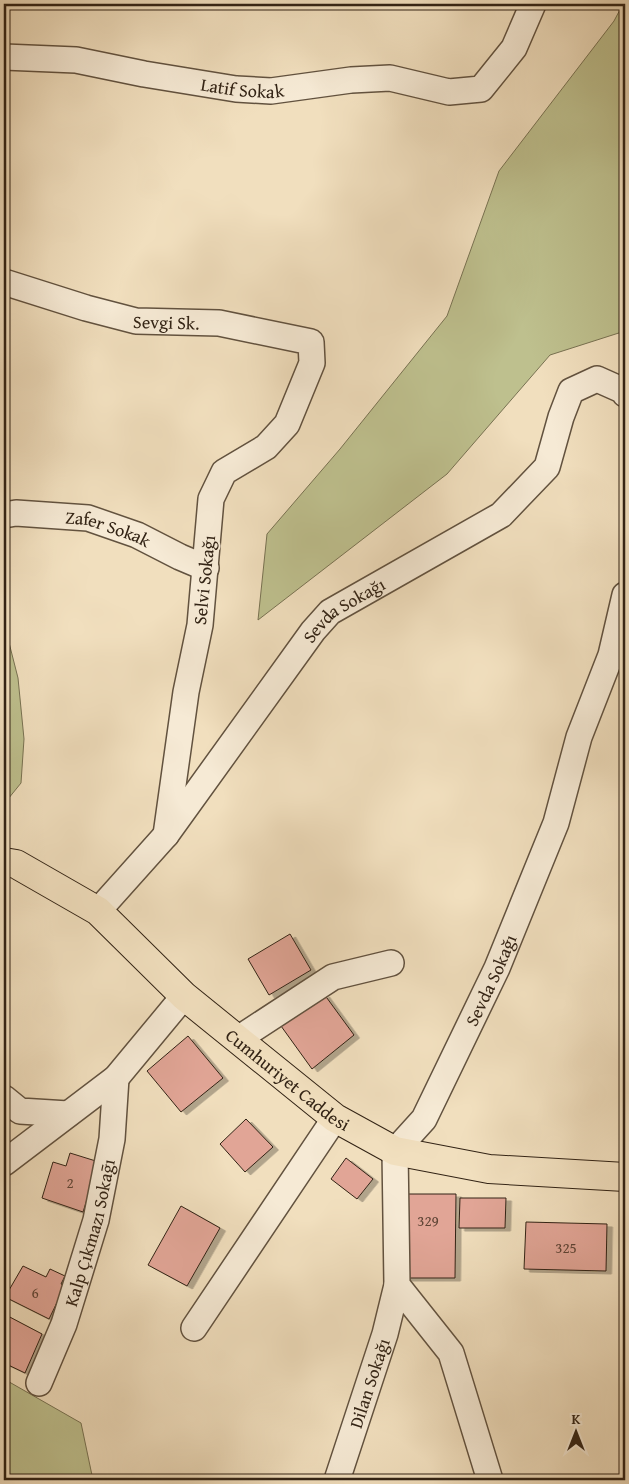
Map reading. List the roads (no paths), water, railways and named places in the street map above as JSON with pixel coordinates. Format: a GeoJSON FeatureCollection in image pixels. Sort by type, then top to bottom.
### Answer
{"type":"FeatureCollection","features":[{"type":"Feature","properties":{"kind":"main road","name":"Cumhuriyet Caddesi"},"geometry":{"type":"LineString","coordinates":[[4,862],[16,864],[98,911],[184,996],[335,1118],[394,1152],[488,1169],[625,1177]]}},
{"type":"Feature","properties":{"kind":"street","name":"Latif Sokak"},"geometry":{"type":"LineString","coordinates":[[4,57],[76,60],[144,74],[236,89],[271,91],[352,80],[390,78],[449,92],[481,89],[514,48],[533,4]]}},
{"type":"Feature","properties":{"kind":"street","name":"Sevgi Sk."},"geometry":{"type":"LineString","coordinates":[[4,282],[86,308],[136,321],[219,323],[311,342],[312,363]]}},
{"type":"Feature","properties":{"kind":"street","name":"Selvi Sokağı"},"geometry":{"type":"LineString","coordinates":[[166,835],[186,692],[200,625],[211,499],[224,472],[266,447],[288,424],[312,363]]}},
{"type":"Feature","properties":{"kind":"street","name":"Sevda Sokağı"},"geometry":{"type":"LineString","coordinates":[[98,911],[166,835],[313,631],[330,612],[501,515],[547,467],[561,417],[571,391],[596,379],[624,391],[625,394]]}},
{"type":"Feature","properties":{"kind":"street","name":"Zafer Sokak"},"geometry":{"type":"LineString","coordinates":[[4,515],[16,512],[88,518],[137,535],[206,568]]}},
{"type":"Feature","properties":{"kind":"street","name":"Sevda Sokağı"},"geometry":{"type":"LineString","coordinates":[[394,1152],[424,1119],[497,968],[556,823],[579,737],[611,655],[625,595]]}},
{"type":"Feature","properties":{"kind":"street"},"geometry":{"type":"LineString","coordinates":[[238,1039],[333,977],[391,963]]}},
{"type":"Feature","properties":{"kind":"street"},"geometry":{"type":"LineString","coordinates":[[4,1163],[116,1078],[184,996]]}},
{"type":"Feature","properties":{"kind":"street","name":"Kalp Çıkmazı Sokaḡı"},"geometry":{"type":"LineString","coordinates":[[38,1383],[64,1324],[96,1220],[112,1139],[116,1078]]}},
{"type":"Feature","properties":{"kind":"street"},"geometry":{"type":"LineString","coordinates":[[4,1098],[20,1111],[68,1114]]}},
{"type":"Feature","properties":{"kind":"street"},"geometry":{"type":"LineString","coordinates":[[194,1328],[335,1118]]}},
{"type":"Feature","properties":{"kind":"street","name":"Dilan Sokağı"},"geometry":{"type":"LineString","coordinates":[[338,1480],[385,1334],[397,1285],[394,1152]]}},
{"type":"Feature","properties":{"kind":"street"},"geometry":{"type":"LineString","coordinates":[[397,1285],[451,1353],[490,1480]]}}]}
